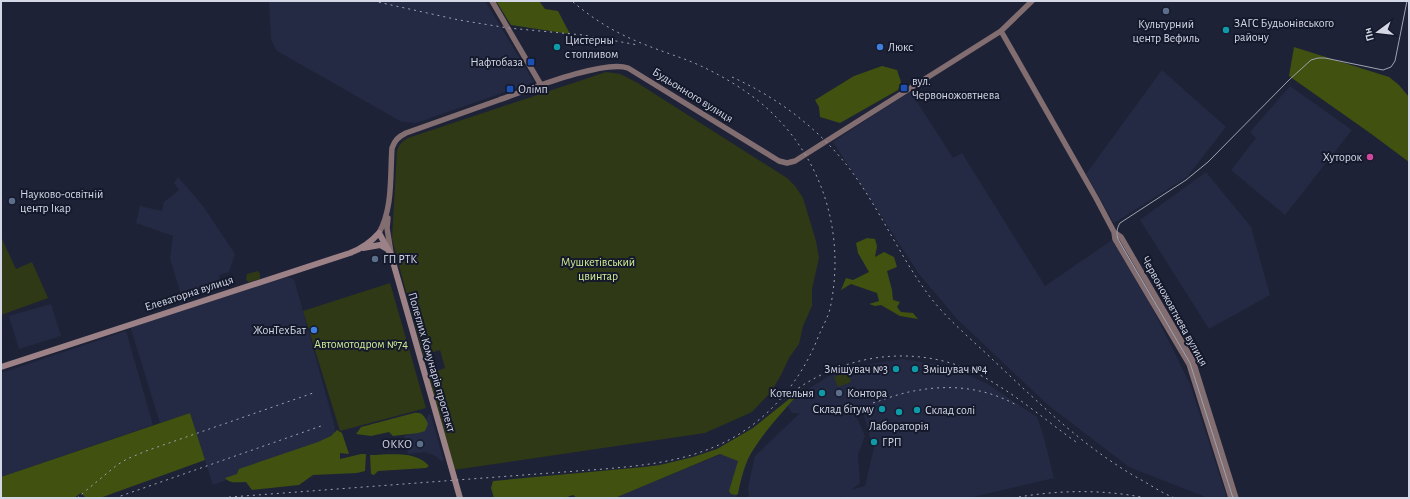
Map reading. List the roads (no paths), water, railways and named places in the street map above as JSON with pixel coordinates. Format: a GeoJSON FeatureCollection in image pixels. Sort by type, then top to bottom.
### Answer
{"type":"FeatureCollection","features":[{"type":"Feature","properties":{"kind":"main road"},"geometry":{"type":"LineString","coordinates":[[492,1],[541,85]]}},
{"type":"Feature","properties":{"kind":"main road","name":"Будьонного вулиця"},"geometry":{"type":"LineString","coordinates":[[379,233],[388,209],[392,148],[394,141],[399,136],[541,85],[586,72],[614,66],[624,66],[779,161],[790,162],[825,142],[1001,31],[1032,1]]}},
{"type":"Feature","properties":{"kind":"main road","name":"Червоножовтнева вулиця"},"geometry":{"type":"LineString","coordinates":[[1001,31],[1114,232],[1115,239],[1188,364],[1234,498]]}},
{"type":"Feature","properties":{"kind":"main road"},"geometry":{"type":"LineString","coordinates":[[388,209],[388,228],[391,255]]}},
{"type":"Feature","properties":{"kind":"main road","name":"Елеваторна вулиця"},"geometry":{"type":"LineString","coordinates":[[1,367],[358,250],[379,233]]}},
{"type":"Feature","properties":{"kind":"main road","name":"Полеглих Комунарів проспект"},"geometry":{"type":"LineString","coordinates":[[379,233],[391,255],[460,498]]}},
{"type":"Feature","properties":{"kind":"main road"},"geometry":{"type":"LineString","coordinates":[[358,250],[380,245],[391,255]]}},
{"type":"Feature","properties":{"kind":"tram line"},"geometry":{"type":"LineString","coordinates":[[1233,498],[1190,363],[1118,239],[1118,227],[1120,223],[1186,180],[1208,162],[1289,80],[1311,60],[1325,58],[1383,70],[1391,67],[1395,61],[1407,1]]}},
{"type":"Feature","properties":{"kind":"railway"},"geometry":{"type":"LineString","coordinates":[[373,1],[459,20],[508,28],[583,35],[638,45]]}},
{"type":"Feature","properties":{"kind":"railway"},"geometry":{"type":"LineString","coordinates":[[217,498],[604,469],[638,466],[672,460],[705,451],[736,436],[774,406],[794,382],[803,368],[827,317],[830,309],[834,283],[835,256],[833,231],[827,205],[819,181],[807,158],[793,136],[775,116],[745,91],[698,65],[614,31],[595,19],[572,1]]}},
{"type":"Feature","properties":{"kind":"railway"},"geometry":{"type":"LineString","coordinates":[[732,77],[781,104],[810,127],[837,153],[869,198],[905,260],[925,290],[932,300],[957,326],[1046,409],[1083,441],[1123,469],[1167,495],[1175,498]]}},
{"type":"Feature","properties":{"kind":"railway"},"geometry":{"type":"LineString","coordinates":[[784,399],[805,384],[828,372],[853,363],[878,358],[903,356],[929,358],[954,364],[991,381],[1016,397],[1076,442]]}},
{"type":"Feature","properties":{"kind":"railway"},"geometry":{"type":"LineString","coordinates":[[873,403],[908,392],[933,388],[958,388],[971,389],[995,395],[1018,406]]}},
{"type":"Feature","properties":{"kind":"railway"},"geometry":{"type":"LineString","coordinates":[[77,498],[117,465],[127,459],[313,393]]}},
{"type":"Feature","properties":{"kind":"railway"},"geometry":{"type":"LineString","coordinates":[[115,498],[321,426]]}},
{"type":"Feature","properties":{"kind":"railway"},"geometry":{"type":"LineString","coordinates":[[1013,498],[1063,492],[1113,493],[1146,498]]}},
{"type":"Feature","properties":{"kind":"place","name":"Культурний центр Вефиль"},"geometry":{"type":"Point","coordinates":[1166,11]}},
{"type":"Feature","properties":{"kind":"place","name":"ЗАГС Будьонівського району"},"geometry":{"type":"Point","coordinates":[1226,30]}},
{"type":"Feature","properties":{"kind":"place","name":"Цистерны с топливом"},"geometry":{"type":"Point","coordinates":[557,47]}},
{"type":"Feature","properties":{"kind":"place","name":"Люкс"},"geometry":{"type":"Point","coordinates":[880,47]}},
{"type":"Feature","properties":{"kind":"place","name":"Нафтобаза"},"geometry":{"type":"Point","coordinates":[531,62]}},
{"type":"Feature","properties":{"kind":"place","name":"вул. Червоножовтнева"},"geometry":{"type":"Point","coordinates":[904,88]}},
{"type":"Feature","properties":{"kind":"place","name":"Олімп"},"geometry":{"type":"Point","coordinates":[510,89]}},
{"type":"Feature","properties":{"kind":"place","name":"Хуторок"},"geometry":{"type":"Point","coordinates":[1370,157]}},
{"type":"Feature","properties":{"kind":"place","name":"Науково-освітній центр Ікар"},"geometry":{"type":"Point","coordinates":[12,201]}},
{"type":"Feature","properties":{"kind":"place","name":"ГП РТК"},"geometry":{"type":"Point","coordinates":[375,259]}},
{"type":"Feature","properties":{"kind":"place","name":"ЖонТехБат"},"geometry":{"type":"Point","coordinates":[314,330]}},
{"type":"Feature","properties":{"kind":"place","name":"Змішувач №3"},"geometry":{"type":"Point","coordinates":[896,369]}},
{"type":"Feature","properties":{"kind":"place","name":"Змішувач №4"},"geometry":{"type":"Point","coordinates":[915,369]}},
{"type":"Feature","properties":{"kind":"place","name":"Котельня"},"geometry":{"type":"Point","coordinates":[822,393]}},
{"type":"Feature","properties":{"kind":"place","name":"Контора"},"geometry":{"type":"Point","coordinates":[839,393]}},
{"type":"Feature","properties":{"kind":"place","name":"Склад бітуму"},"geometry":{"type":"Point","coordinates":[882,409]}},
{"type":"Feature","properties":{"kind":"place","name":"Склад солі"},"geometry":{"type":"Point","coordinates":[917,410]}},
{"type":"Feature","properties":{"kind":"place","name":"Лабораторія"},"geometry":{"type":"Point","coordinates":[899,412]}},
{"type":"Feature","properties":{"kind":"place","name":"ГРП"},"geometry":{"type":"Point","coordinates":[874,442]}},
{"type":"Feature","properties":{"kind":"place","name":"ОККО"},"geometry":{"type":"Point","coordinates":[420,444]}},
{"type":"Feature","properties":{"kind":"park label","name":"Мушкетівський цвинтар"},"geometry":{"type":"Point","coordinates":[598,269]}},
{"type":"Feature","properties":{"kind":"park label","name":"Автомотодром №74"},"geometry":{"type":"Point","coordinates":[361,344]}}]}
